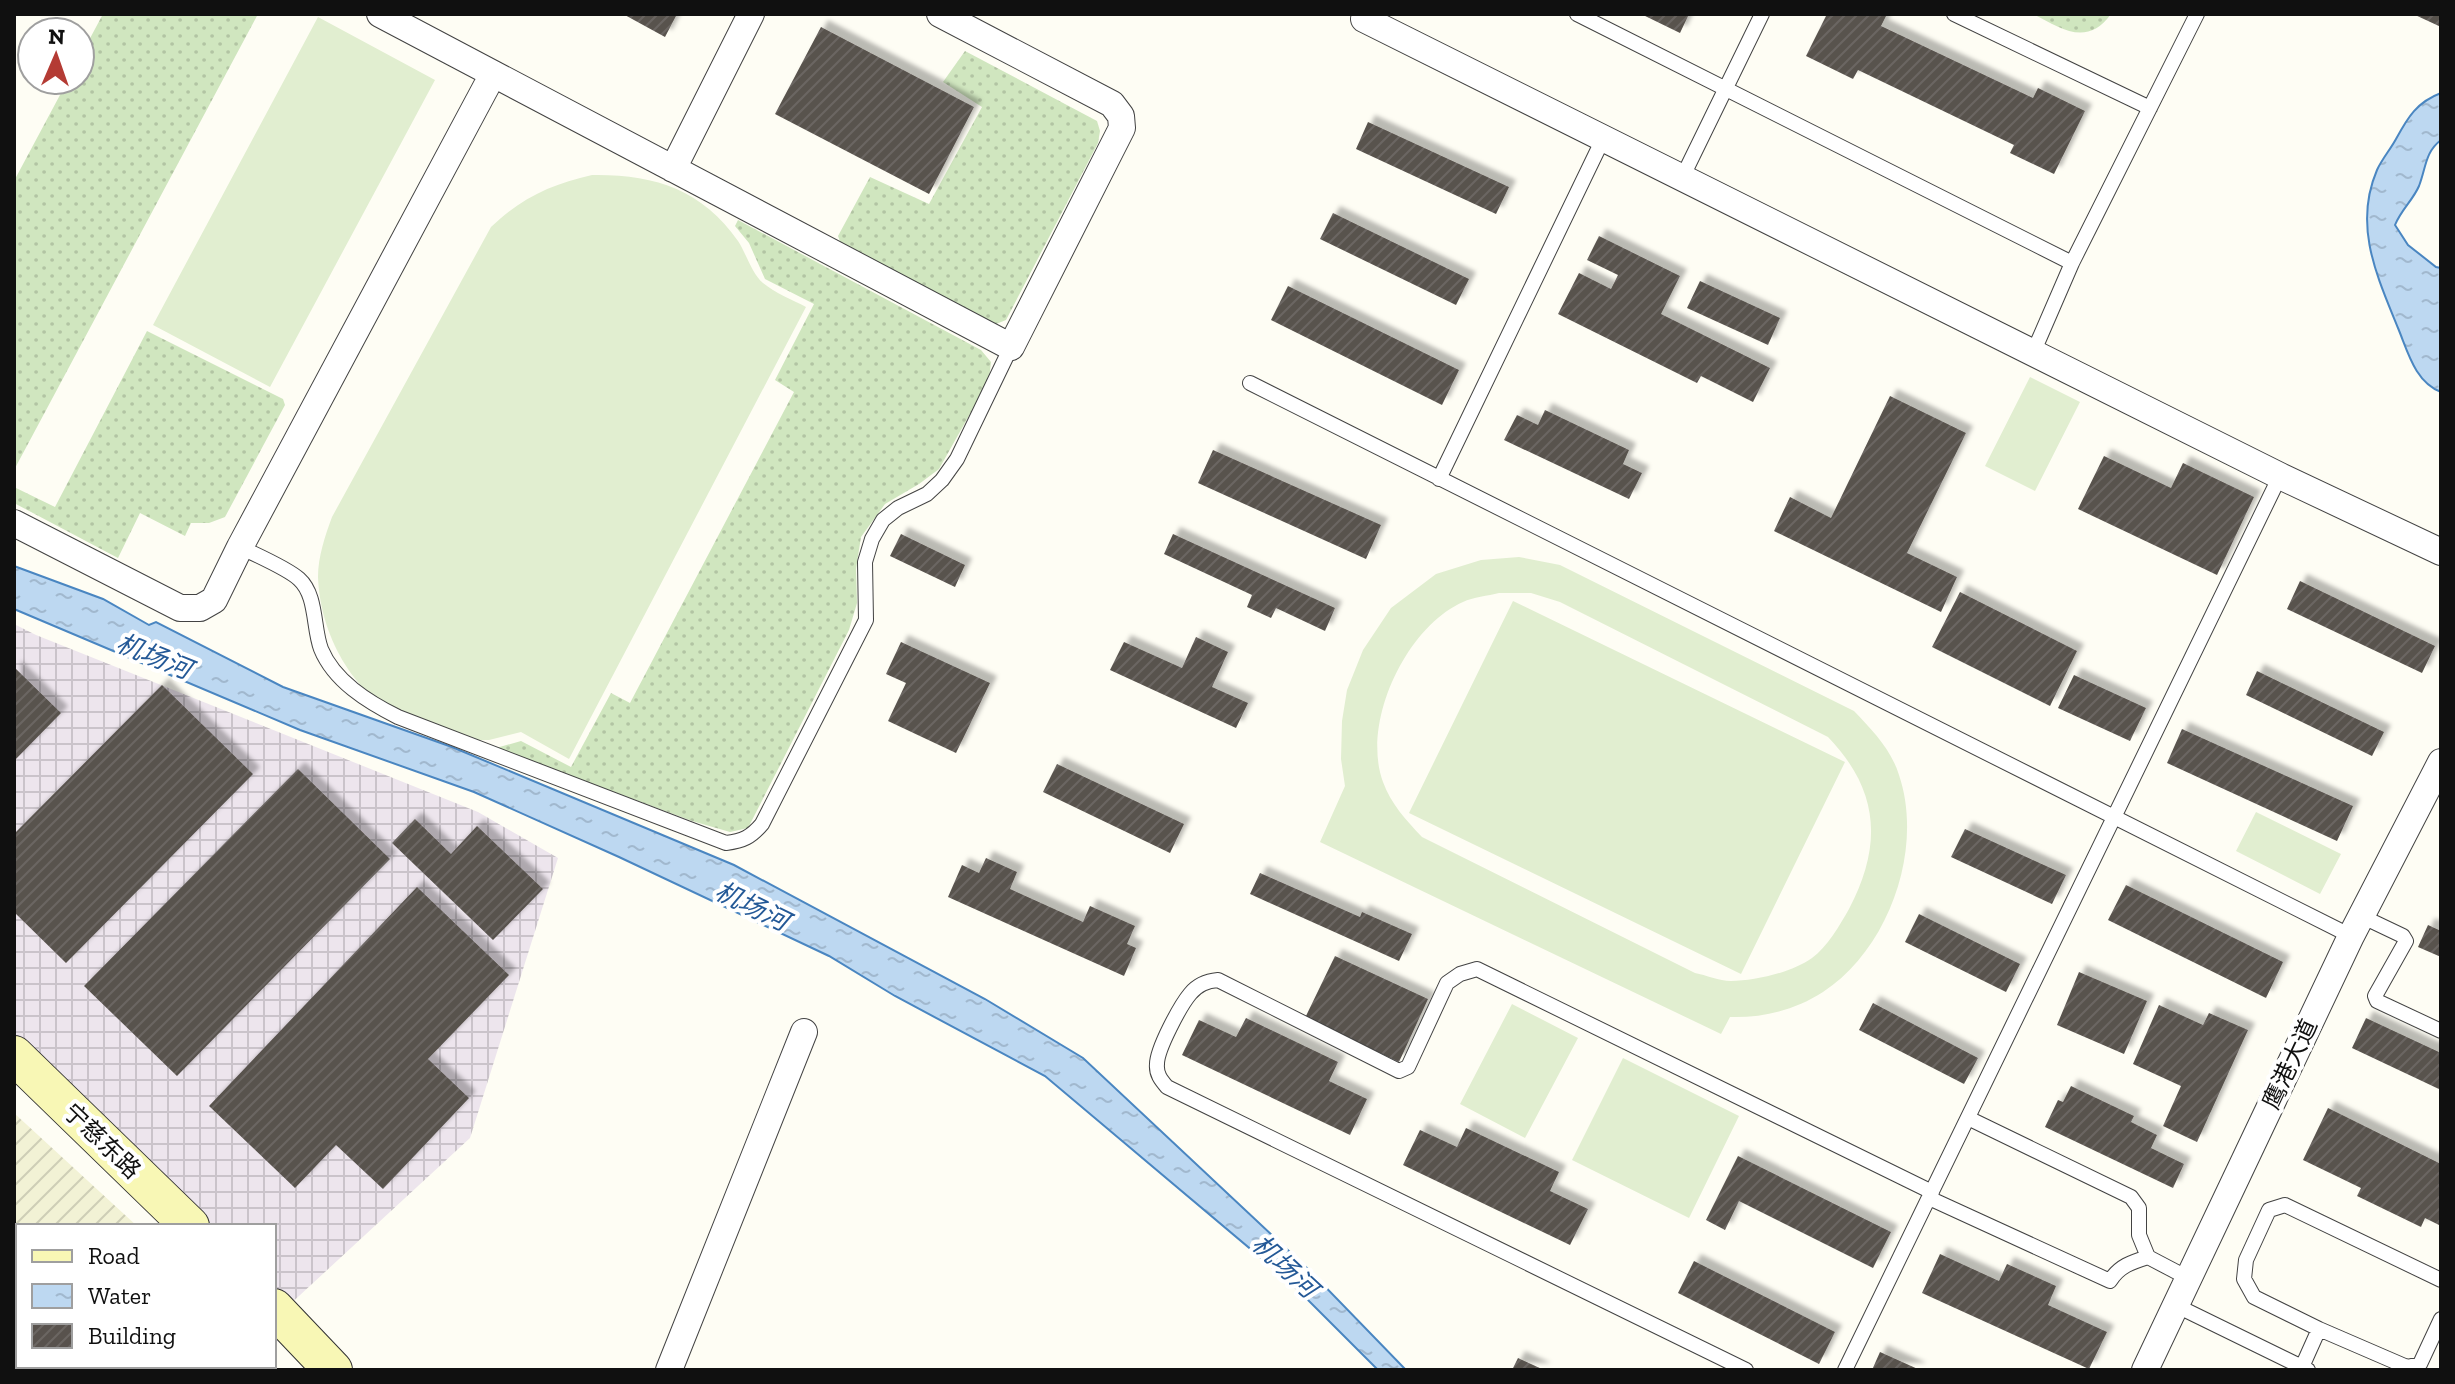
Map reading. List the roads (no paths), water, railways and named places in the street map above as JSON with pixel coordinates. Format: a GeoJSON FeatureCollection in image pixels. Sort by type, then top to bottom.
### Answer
{"type":"FeatureCollection","features":[{"type":"Feature","properties":{"kind":"main road","name":"宁慈东路"},"geometry":{"type":"LineString","coordinates":[[14,1055],[188,1224]]}},
{"type":"Feature","properties":{"kind":"main road"},"geometry":{"type":"LineString","coordinates":[[276,1310],[333,1370]]}},
{"type":"Feature","properties":{"kind":"street"},"geometry":{"type":"LineString","coordinates":[[380,14],[1011,347],[1122,128],[1121,116],[1112,104],[940,14]]}},
{"type":"Feature","properties":{"kind":"street"},"geometry":{"type":"LineString","coordinates":[[673,169],[751,14]]}},
{"type":"Feature","properties":{"kind":"street"},"geometry":{"type":"LineString","coordinates":[[1366,14],[1364,19],[1603,139],[2280,476],[2441,552]]}},
{"type":"Feature","properties":{"kind":"street"},"geometry":{"type":"LineString","coordinates":[[14,523],[180,608],[200,608],[214,600],[493,74]]}},
{"type":"Feature","properties":{"kind":"street","name":"鹰港大道"},"geometry":{"type":"LineString","coordinates":[[2145,1370],[2356,926],[2441,762]]}},
{"type":"Feature","properties":{"kind":"street"},"geometry":{"type":"LineString","coordinates":[[669,1370],[804,1032]]}},
{"type":"Feature","properties":{"kind":"lane"},"geometry":{"type":"LineString","coordinates":[[1577,14],[2072,263]]}},
{"type":"Feature","properties":{"kind":"lane"},"geometry":{"type":"LineString","coordinates":[[1682,178],[1762,14]]}},
{"type":"Feature","properties":{"kind":"lane"},"geometry":{"type":"LineString","coordinates":[[1954,14],[2150,108]]}},
{"type":"Feature","properties":{"kind":"lane"},"geometry":{"type":"LineString","coordinates":[[2033,353],[2072,263],[2197,14]]}},
{"type":"Feature","properties":{"kind":"lane"},"geometry":{"type":"LineString","coordinates":[[1439,479],[1603,139]]}},
{"type":"Feature","properties":{"kind":"lane"},"geometry":{"type":"LineString","coordinates":[[240,547],[300,580],[309,595],[322,650],[343,681],[374,706],[726,843],[744,841],[762,824],[866,620],[865,562],[872,539],[883,520],[898,508],[927,494],[942,480],[957,459],[1011,347]]}},
{"type":"Feature","properties":{"kind":"lane"},"geometry":{"type":"LineString","coordinates":[[1250,383],[2114,816],[2356,926],[2403,936],[2406,941],[2375,996],[2377,1001],[2441,1031]]}},
{"type":"Feature","properties":{"kind":"lane"},"geometry":{"type":"LineString","coordinates":[[1845,1370],[2280,476]]}},
{"type":"Feature","properties":{"kind":"lane"},"geometry":{"type":"LineString","coordinates":[[1746,1370],[1167,1087],[1156,1067],[1159,1052],[1189,994],[1204,982],[1218,980],[1399,1071],[1408,1067],[1447,983],[1460,974],[1477,969],[1930,1195],[2110,1281],[2127,1264],[2148,1257]]}},
{"type":"Feature","properties":{"kind":"lane"},"geometry":{"type":"LineString","coordinates":[[1968,1118],[2131,1197],[2139,1208],[2139,1235],[2148,1257],[2188,1278]]}},
{"type":"Feature","properties":{"kind":"lane"},"geometry":{"type":"LineString","coordinates":[[2441,1280],[2285,1205],[2269,1210],[2246,1260],[2244,1279],[2254,1297],[2407,1367],[2420,1364],[2441,1319]]}},
{"type":"Feature","properties":{"kind":"lane"},"geometry":{"type":"LineString","coordinates":[[2175,1305],[2305,1369],[2319,1329]]}},
{"type":"Feature","properties":{"kind":"water"},"geometry":{"type":"Polygon","coordinates":[[[2441,93],[2441,140],[2429,155],[2419,186],[2395,225],[2408,245],[2441,268],[2441,392],[2419,374],[2405,347],[2376,270],[2367,211],[2377,170],[2405,124],[2419,106],[2441,93]]]}},
{"type":"Feature","properties":{"kind":"water","name":"机场河"},"geometry":{"type":"Polygon","coordinates":[[[14,566],[103,599],[149,625],[156,622],[283,687],[452,747],[734,865],[985,999],[1083,1058],[1308,1269],[1406,1370],[1378,1370],[1292,1284],[1045,1076],[895,996],[829,956],[619,857],[474,792],[300,730],[14,609],[14,566]]]}}]}
